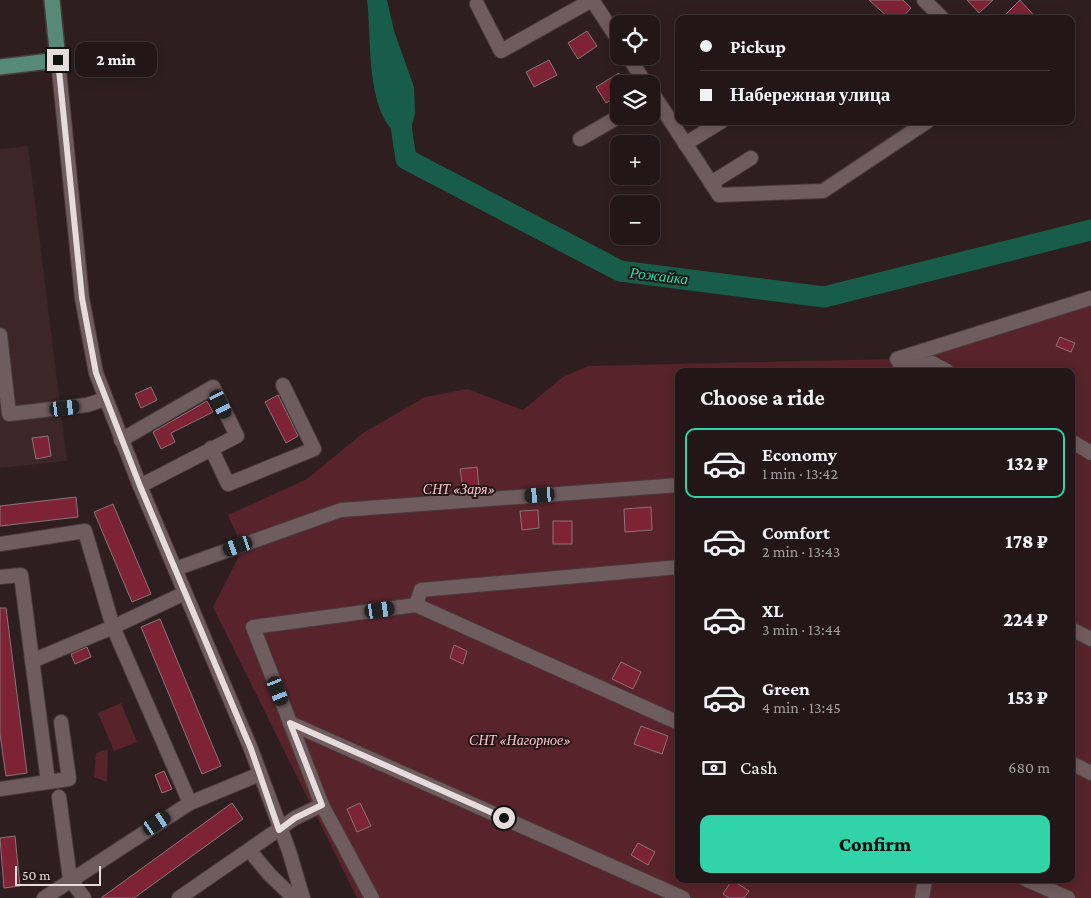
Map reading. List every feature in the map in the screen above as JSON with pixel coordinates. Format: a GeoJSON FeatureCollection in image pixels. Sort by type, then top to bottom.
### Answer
{"type":"FeatureCollection","features":[{"type":"Feature","properties":{"kind":"main road"},"geometry":{"type":"LineString","coordinates":[[0,67],[58,60],[52,0]]}},
{"type":"Feature","properties":{"kind":"street"},"geometry":{"type":"LineString","coordinates":[[477,4],[501,51],[592,0],[610,27]]}},
{"type":"Feature","properties":{"kind":"street"},"geometry":{"type":"LineString","coordinates":[[924,0],[939,15]]}},
{"type":"Feature","properties":{"kind":"street"},"geometry":{"type":"LineString","coordinates":[[58,60],[83,310],[93,361],[121,440],[260,774],[302,898]]}},
{"type":"Feature","properties":{"kind":"street"},"geometry":{"type":"LineString","coordinates":[[660,108],[718,195],[823,190],[922,125]]}},
{"type":"Feature","properties":{"kind":"street"},"geometry":{"type":"LineString","coordinates":[[580,139],[610,122]]}},
{"type":"Feature","properties":{"kind":"street"},"geometry":{"type":"LineString","coordinates":[[685,144],[716,125]]}},
{"type":"Feature","properties":{"kind":"street"},"geometry":{"type":"LineString","coordinates":[[711,183],[751,158]]}},
{"type":"Feature","properties":{"kind":"street"},"geometry":{"type":"LineString","coordinates":[[903,368],[897,359],[1091,298]]}},
{"type":"Feature","properties":{"kind":"street"},"geometry":{"type":"LineString","coordinates":[[0,335],[5,415],[91,404],[105,399]]}},
{"type":"Feature","properties":{"kind":"street"},"geometry":{"type":"LineString","coordinates":[[908,368],[932,363],[941,368]]}},
{"type":"Feature","properties":{"kind":"street"},"geometry":{"type":"LineString","coordinates":[[211,448],[228,484],[314,449],[283,385]]}},
{"type":"Feature","properties":{"kind":"street"},"geometry":{"type":"LineString","coordinates":[[121,440],[213,387],[237,436],[140,486]]}},
{"type":"Feature","properties":{"kind":"street"},"geometry":{"type":"LineString","coordinates":[[1075,443],[1091,453]]}},
{"type":"Feature","properties":{"kind":"street"},"geometry":{"type":"LineString","coordinates":[[175,569],[341,510],[675,485]]}},
{"type":"Feature","properties":{"kind":"street"},"geometry":{"type":"LineString","coordinates":[[0,544],[85,531],[112,627],[190,803]]}},
{"type":"Feature","properties":{"kind":"street"},"geometry":{"type":"LineString","coordinates":[[416,604],[421,590],[675,568]]}},
{"type":"Feature","properties":{"kind":"street"},"geometry":{"type":"LineString","coordinates":[[0,577],[21,575],[48,782]]}},
{"type":"Feature","properties":{"kind":"street"},"geometry":{"type":"LineString","coordinates":[[32,661],[185,593]]}},
{"type":"Feature","properties":{"kind":"street"},"geometry":{"type":"LineString","coordinates":[[372,898],[322,805],[253,627],[416,604],[675,721]]}},
{"type":"Feature","properties":{"kind":"street"},"geometry":{"type":"LineString","coordinates":[[1075,631],[1091,639]]}},
{"type":"Feature","properties":{"kind":"street"},"geometry":{"type":"LineString","coordinates":[[0,789],[69,779],[61,722]]}},
{"type":"Feature","properties":{"kind":"street"},"geometry":{"type":"LineString","coordinates":[[290,723],[683,898]]}},
{"type":"Feature","properties":{"kind":"street"},"geometry":{"type":"LineString","coordinates":[[1075,764],[1091,773]]}},
{"type":"Feature","properties":{"kind":"street"},"geometry":{"type":"LineString","coordinates":[[44,898],[70,879],[100,863],[190,803],[260,774]]}},
{"type":"Feature","properties":{"kind":"street"},"geometry":{"type":"LineString","coordinates":[[59,797],[70,879],[84,898]]}},
{"type":"Feature","properties":{"kind":"street"},"geometry":{"type":"LineString","coordinates":[[179,898],[295,818],[322,805]]}},
{"type":"Feature","properties":{"kind":"street"},"geometry":{"type":"LineString","coordinates":[[249,850],[270,875],[294,898]]}},
{"type":"Feature","properties":{"kind":"street"},"geometry":{"type":"LineString","coordinates":[[270,875],[277,876],[288,871],[291,862]]}},
{"type":"Feature","properties":{"kind":"street"},"geometry":{"type":"LineString","coordinates":[[922,898],[924,883]]}},
{"type":"Feature","properties":{"kind":"street"},"geometry":{"type":"LineString","coordinates":[[1034,883],[1068,898]]}},
{"type":"Feature","properties":{"kind":"shaded area"},"geometry":{"type":"Polygon","coordinates":[[[367,0],[387,0],[394,31],[414,87],[415,113],[410,133],[398,135],[387,124],[380,109],[372,72],[367,0]]]}},
{"type":"Feature","properties":{"kind":"shaded area"},"geometry":{"type":"Polygon","coordinates":[[[28,146],[67,461],[0,468],[0,149],[28,146]]]}},
{"type":"Feature","properties":{"kind":"green space","name":"СНТ «Нагорное»"},"geometry":{"type":"Polygon","coordinates":[[[1091,296],[1091,898],[357,898],[213,607],[243,548],[228,515],[307,479],[363,433],[425,397],[467,389],[523,410],[563,377],[588,366],[897,359],[1091,296]]]}},
{"type":"Feature","properties":{"kind":"green space"},"geometry":{"type":"Polygon","coordinates":[[[121,703],[137,742],[114,751],[98,713],[121,703]]]}},
{"type":"Feature","properties":{"kind":"green space"},"geometry":{"type":"Polygon","coordinates":[[[108,749],[107,782],[94,777],[96,753],[108,749]]]}},
{"type":"Feature","properties":{"kind":"building"},"geometry":{"type":"Polygon","coordinates":[[[869,0],[903,0],[911,8],[905,15],[886,15],[869,0]]]}},
{"type":"Feature","properties":{"kind":"building"},"geometry":{"type":"Polygon","coordinates":[[[967,0],[993,0],[979,13],[967,0]]]}},
{"type":"Feature","properties":{"kind":"building"},"geometry":{"type":"Polygon","coordinates":[[[1020,0],[1033,15],[1005,15],[1020,0]]]}},
{"type":"Feature","properties":{"kind":"building"},"geometry":{"type":"Polygon","coordinates":[[[587,31],[597,46],[578,59],[568,43],[587,31]]]}},
{"type":"Feature","properties":{"kind":"building"},"geometry":{"type":"Polygon","coordinates":[[[549,60],[557,75],[534,87],[526,72],[549,60]]]}},
{"type":"Feature","properties":{"kind":"building"},"geometry":{"type":"Polygon","coordinates":[[[610,78],[610,101],[606,103],[596,87],[610,78]]]}},
{"type":"Feature","properties":{"kind":"building"},"geometry":{"type":"Polygon","coordinates":[[[1060,337],[1075,343],[1071,352],[1056,346],[1060,337]]]}},
{"type":"Feature","properties":{"kind":"building"},"geometry":{"type":"Polygon","coordinates":[[[151,387],[157,400],[141,408],[135,394],[151,387]]]}},
{"type":"Feature","properties":{"kind":"building"},"geometry":{"type":"Polygon","coordinates":[[[278,395],[298,436],[286,443],[265,402],[278,395]]]}},
{"type":"Feature","properties":{"kind":"building"},"geometry":{"type":"Polygon","coordinates":[[[207,401],[213,412],[171,433],[175,442],[161,449],[153,432],[207,401]]]}},
{"type":"Feature","properties":{"kind":"building"},"geometry":{"type":"Polygon","coordinates":[[[48,436],[51,456],[36,459],[32,438],[48,436]]]}},
{"type":"Feature","properties":{"kind":"building"},"geometry":{"type":"Polygon","coordinates":[[[477,467],[479,487],[463,489],[460,469],[477,467]]]}},
{"type":"Feature","properties":{"kind":"building"},"geometry":{"type":"Polygon","coordinates":[[[76,497],[78,517],[0,526],[0,506],[76,497]]]}},
{"type":"Feature","properties":{"kind":"building"},"geometry":{"type":"Polygon","coordinates":[[[113,504],[151,594],[132,602],[94,512],[113,504]]]}},
{"type":"Feature","properties":{"kind":"building"},"geometry":{"type":"Polygon","coordinates":[[[651,507],[652,530],[625,532],[624,509],[651,507]]]}},
{"type":"Feature","properties":{"kind":"building"},"geometry":{"type":"Polygon","coordinates":[[[538,510],[539,528],[522,530],[520,511],[538,510]]]}},
{"type":"Feature","properties":{"kind":"building"},"geometry":{"type":"Polygon","coordinates":[[[553,521],[572,521],[572,544],[553,544],[553,521]]]}},
{"type":"Feature","properties":{"kind":"building"},"geometry":{"type":"Polygon","coordinates":[[[0,608],[6,608],[27,773],[6,776],[0,734],[0,608]]]}},
{"type":"Feature","properties":{"kind":"building"},"geometry":{"type":"Polygon","coordinates":[[[160,619],[221,766],[202,774],[141,627],[160,619]]]}},
{"type":"Feature","properties":{"kind":"building"},"geometry":{"type":"Polygon","coordinates":[[[454,645],[467,651],[463,664],[450,658],[454,645]]]}},
{"type":"Feature","properties":{"kind":"building"},"geometry":{"type":"Polygon","coordinates":[[[87,647],[91,657],[75,664],[71,654],[87,647]]]}},
{"type":"Feature","properties":{"kind":"building"},"geometry":{"type":"Polygon","coordinates":[[[621,662],[641,672],[633,689],[612,679],[621,662]]]}},
{"type":"Feature","properties":{"kind":"building"},"geometry":{"type":"Polygon","coordinates":[[[641,726],[668,736],[662,754],[634,744],[641,726]]]}},
{"type":"Feature","properties":{"kind":"building"},"geometry":{"type":"Polygon","coordinates":[[[164,771],[172,789],[162,793],[155,775],[164,771]]]}},
{"type":"Feature","properties":{"kind":"building"},"geometry":{"type":"Polygon","coordinates":[[[232,803],[243,819],[134,898],[101,898],[232,803]]]}},
{"type":"Feature","properties":{"kind":"building"},"geometry":{"type":"Polygon","coordinates":[[[360,803],[371,826],[357,832],[347,809],[360,803]]]}},
{"type":"Feature","properties":{"kind":"building"},"geometry":{"type":"Polygon","coordinates":[[[15,836],[20,886],[4,888],[0,838],[15,836]]]}},
{"type":"Feature","properties":{"kind":"building"},"geometry":{"type":"Polygon","coordinates":[[[638,843],[655,852],[648,865],[631,855],[638,843]]]}},
{"type":"Feature","properties":{"kind":"building"},"geometry":{"type":"Polygon","coordinates":[[[730,883],[737,883],[749,891],[744,898],[729,898],[723,894],[730,883]]]}},
{"type":"Feature","properties":{"kind":"waterway","name":"Рожайка"},"geometry":{"type":"LineString","coordinates":[[398,106],[406,159],[620,271],[824,297],[1091,230]]}},
{"type":"Feature","properties":{"kind":"route"},"geometry":{"type":"LineString","coordinates":[[58,60],[82,298],[88,339],[96,373],[140,486],[251,749],[279,830],[295,818],[322,805],[290,723],[504,818]]}},
{"type":"Feature","properties":{"kind":"park label","name":"СНТ «Заря»"},"geometry":{"type":"Point","coordinates":[459,489]}}]}
